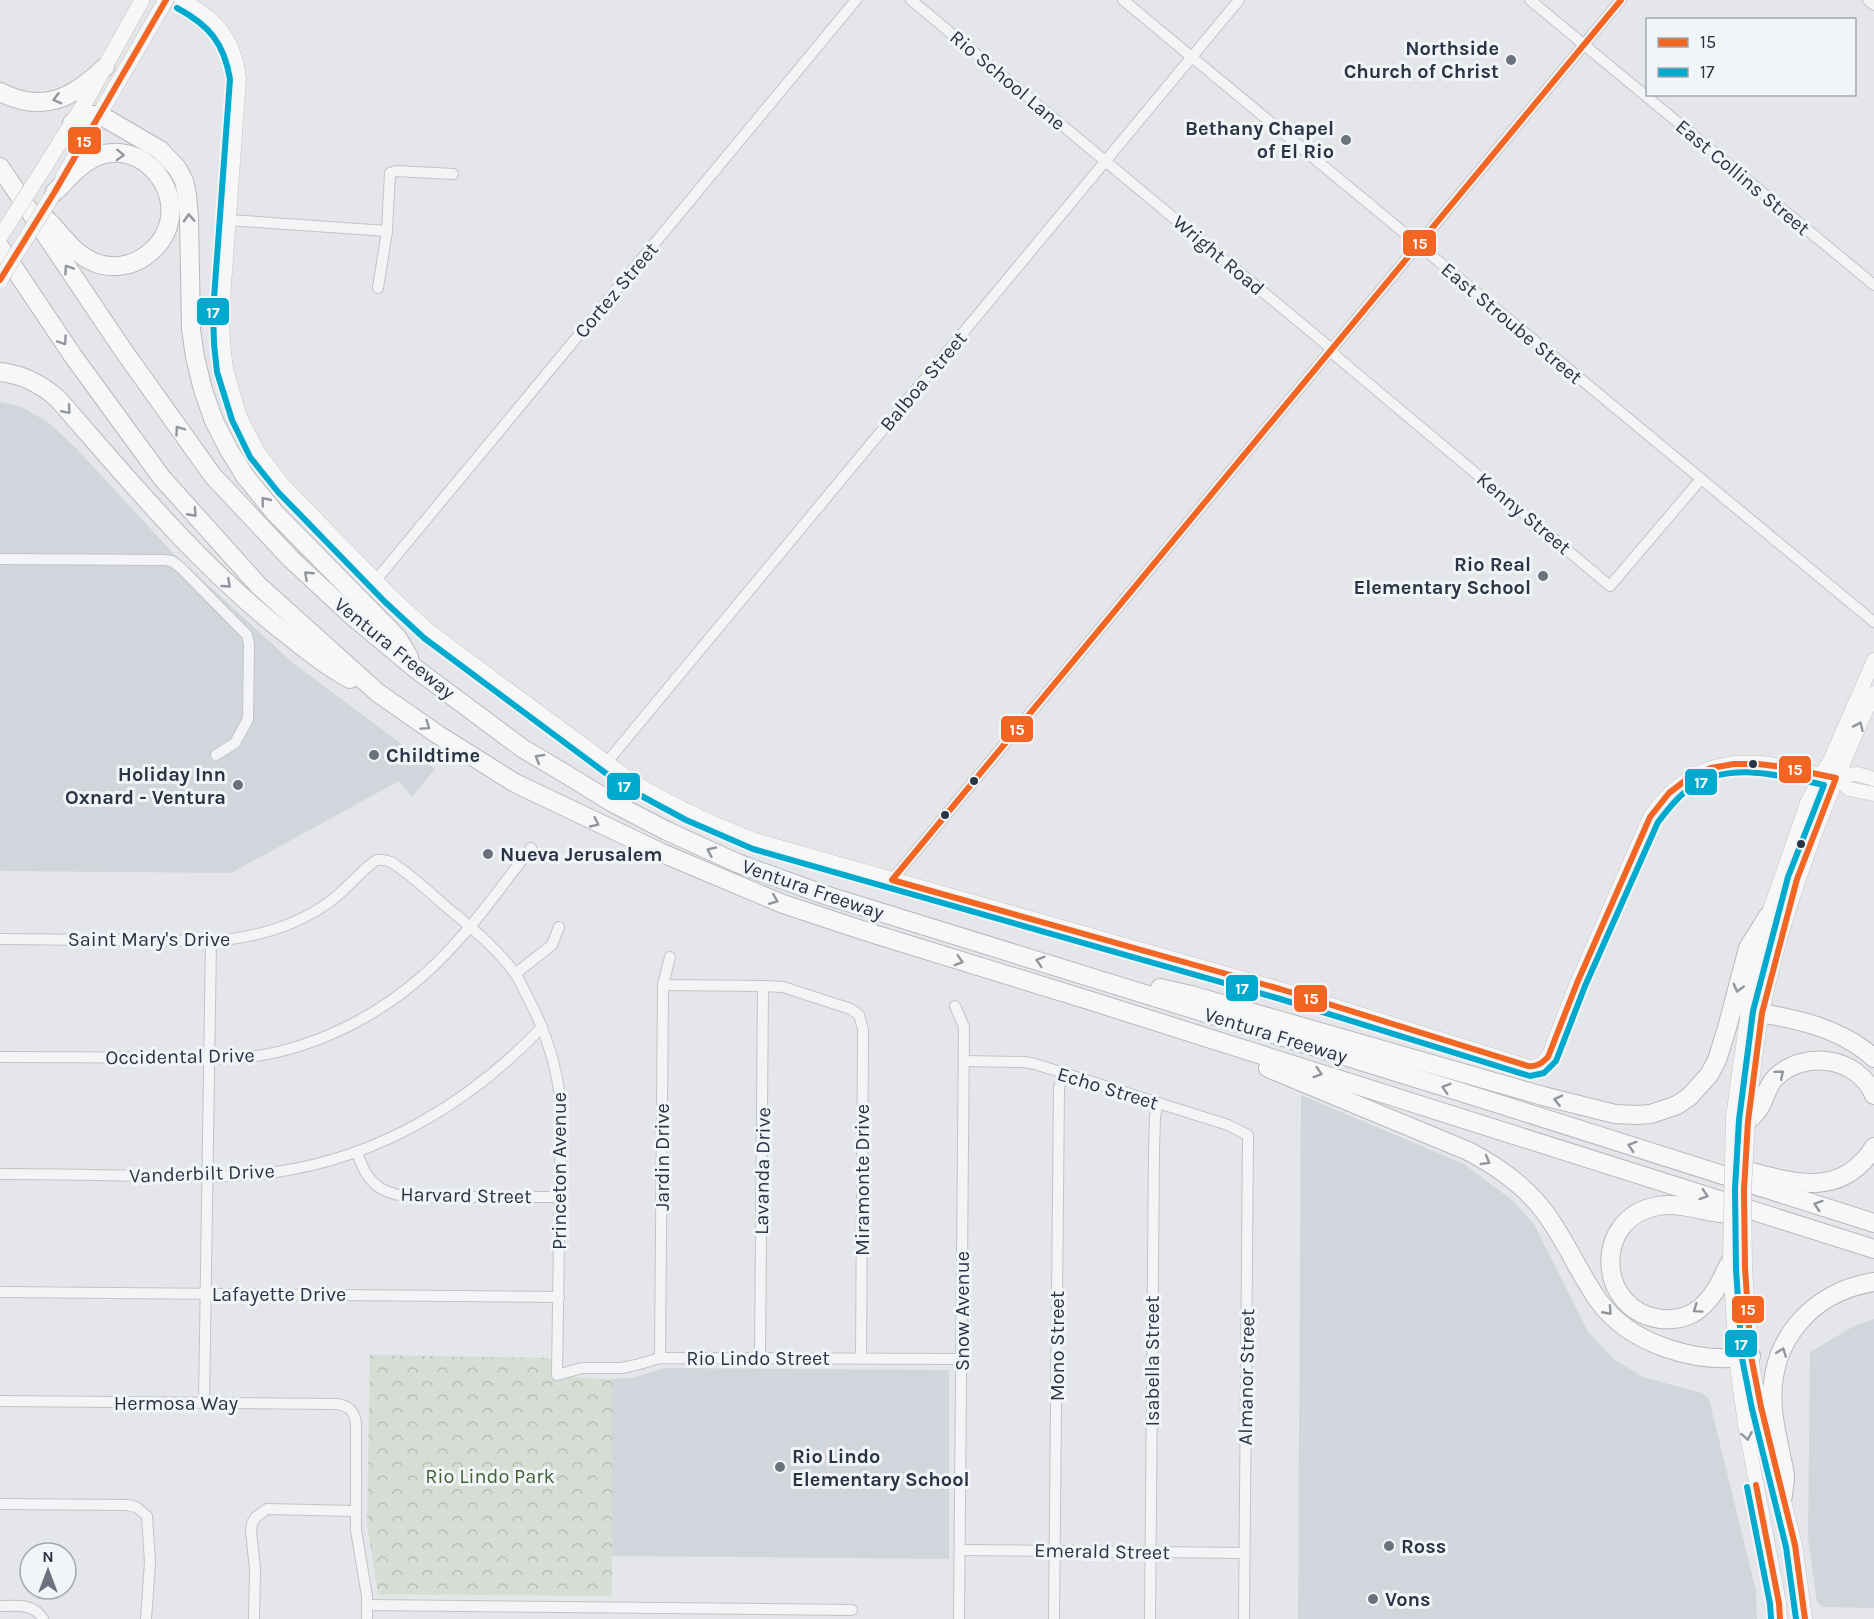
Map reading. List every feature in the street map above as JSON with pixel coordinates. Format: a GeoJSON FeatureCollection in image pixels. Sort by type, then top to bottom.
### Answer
{"type":"FeatureCollection","features":[{"type":"Feature","properties":{"kind":"highway"},"geometry":{"type":"LineString","coordinates":[[0,92],[20,100],[35,102],[62,98],[77,91],[105,67]]}},
{"type":"Feature","properties":{"kind":"highway"},"geometry":{"type":"LineString","coordinates":[[72,123],[84,115],[100,115],[160,150],[177,168],[184,181],[187,195],[191,329],[195,357],[214,421],[245,476],[275,513],[397,637],[416,669]]}},
{"type":"Feature","properties":{"kind":"highway"},"geometry":{"type":"LineString","coordinates":[[18,194],[50,222],[80,255],[99,264],[122,267],[138,261],[154,251],[163,240],[169,225],[171,210],[165,184],[146,163],[132,156],[102,155],[84,163],[54,193]]}},
{"type":"Feature","properties":{"kind":"highway","name":"Ventura Freeway"},"geometry":{"type":"LineString","coordinates":[[0,167],[123,350],[213,476],[291,559],[350,614],[416,669],[522,748],[614,803],[727,859],[825,896],[1074,971],[1874,1223]]}},
{"type":"Feature","properties":{"kind":"highway","name":"Ventura Freeway"},"geometry":{"type":"LineString","coordinates":[[0,247],[73,356],[162,478],[259,586],[378,693],[437,734],[515,783],[608,829],[783,904],[1874,1249]]}},
{"type":"Feature","properties":{"kind":"highway"},"geometry":{"type":"LineString","coordinates":[[0,262],[18,275]]}},
{"type":"Feature","properties":{"kind":"highway"},"geometry":{"type":"LineString","coordinates":[[0,372],[24,376],[46,388],[168,525],[216,574],[260,613],[329,668],[378,693]]}},
{"type":"Feature","properties":{"kind":"highway"},"geometry":{"type":"LineString","coordinates":[[1074,971],[1191,994],[1543,1096],[1615,1114],[1651,1114],[1677,1105],[1699,1088],[1709,1075],[1717,1060],[1727,1028],[1748,948],[1768,916]]}},
{"type":"Feature","properties":{"kind":"highway"},"geometry":{"type":"LineString","coordinates":[[1755,1012],[1837,1033],[1859,1045],[1874,1058]]}},
{"type":"Feature","properties":{"kind":"highway"},"geometry":{"type":"LineString","coordinates":[[1222,1042],[1263,1066],[1468,1151],[1491,1163],[1530,1194],[1543,1210],[1561,1234],[1598,1301],[1625,1328],[1659,1346],[1675,1351],[1693,1355],[1744,1357]]}},
{"type":"Feature","properties":{"kind":"highway"},"geometry":{"type":"LineString","coordinates":[[1741,1119],[1760,1107],[1773,1080],[1786,1069],[1800,1062],[1831,1061],[1849,1068],[1863,1078],[1874,1095]]}},
{"type":"Feature","properties":{"kind":"highway"},"geometry":{"type":"LineString","coordinates":[[1666,1157],[1717,1162],[1780,1179],[1811,1184],[1832,1182],[1847,1176],[1868,1158],[1874,1147]]}},
{"type":"Feature","properties":{"kind":"highway"},"geometry":{"type":"LineString","coordinates":[[1738,1265],[1699,1309],[1670,1320],[1651,1318],[1636,1311],[1626,1302],[1612,1279],[1610,1266],[1615,1237],[1632,1216],[1644,1209],[1680,1205],[1782,1220]]}},
{"type":"Feature","properties":{"kind":"highway"},"geometry":{"type":"LineString","coordinates":[[1783,1496],[1785,1477],[1773,1410],[1773,1389],[1777,1364],[1785,1343],[1795,1326],[1810,1310],[1826,1298],[1844,1289],[1874,1282]]}},
{"type":"Feature","properties":{"kind":"main road"},"geometry":{"type":"LineString","coordinates":[[0,237],[87,99],[142,0]]}},
{"type":"Feature","properties":{"kind":"main road"},"geometry":{"type":"LineString","coordinates":[[0,280],[163,7]]}},
{"type":"Feature","properties":{"kind":"street"},"geometry":{"type":"LineString","coordinates":[[181,0],[202,12],[222,30],[229,41],[238,66],[239,79],[222,313],[223,344],[226,369],[240,417],[254,446],[274,475],[429,631],[607,762],[658,797],[690,814],[755,840],[1280,989],[1534,1067],[1548,1057],[1576,983],[1650,817],[1668,794],[1691,776],[1706,769],[1740,762],[1770,764],[1829,776],[1856,774],[1874,779]]}},
{"type":"Feature","properties":{"kind":"street","name":"Cortez Street"},"geometry":{"type":"LineString","coordinates":[[376,580],[856,0]]}},
{"type":"Feature","properties":{"kind":"street","name":"Rio School Lane"},"geometry":{"type":"LineString","coordinates":[[911,0],[1105,161]]}},
{"type":"Feature","properties":{"kind":"street","name":"East Stroube Street"},"geometry":{"type":"LineString","coordinates":[[1123,0],[1874,622]]}},
{"type":"Feature","properties":{"kind":"street","name":"Balboa Street"},"geometry":{"type":"LineString","coordinates":[[607,762],[1239,0]]}},
{"type":"Feature","properties":{"kind":"street","name":"East Collins Street"},"geometry":{"type":"LineString","coordinates":[[1530,0],[1874,285]]}},
{"type":"Feature","properties":{"kind":"street"},"geometry":{"type":"LineString","coordinates":[[892,880],[1621,0]]}},
{"type":"Feature","properties":{"kind":"street"},"geometry":{"type":"LineString","coordinates":[[1868,0],[1874,5]]}},
{"type":"Feature","properties":{"kind":"street","name":"Wright Road"},"geometry":{"type":"LineString","coordinates":[[1105,161],[1331,351]]}},
{"type":"Feature","properties":{"kind":"street"},"geometry":{"type":"LineString","coordinates":[[378,288],[387,231],[388,176],[391,172],[396,171],[453,174]]}},
{"type":"Feature","properties":{"kind":"street"},"geometry":{"type":"LineString","coordinates":[[229,220],[387,231]]}},
{"type":"Feature","properties":{"kind":"street","name":"Kenny Street"},"geometry":{"type":"LineString","coordinates":[[1331,351],[1610,586],[1701,479]]}},
{"type":"Feature","properties":{"kind":"street"},"geometry":{"type":"LineString","coordinates":[[0,559],[164,560],[172,561],[180,567],[247,635],[249,644],[248,719],[236,743],[216,755]]}},
{"type":"Feature","properties":{"kind":"street"},"geometry":{"type":"LineString","coordinates":[[1755,1012],[1785,921],[1836,748],[1874,660]]}},
{"type":"Feature","properties":{"kind":"street"},"geometry":{"type":"LineString","coordinates":[[1780,1619],[1779,1603],[1745,1424],[1744,1357],[1738,1265],[1744,1202],[1741,1119],[1768,916],[1807,803],[1829,776],[1874,693]]}},
{"type":"Feature","properties":{"kind":"street"},"geometry":{"type":"LineString","coordinates":[[1829,776],[1849,789],[1874,794]]}},
{"type":"Feature","properties":{"kind":"street","name":"Occidental Drive"},"geometry":{"type":"LineString","coordinates":[[0,1057],[209,1058],[249,1056],[277,1052],[343,1029],[373,1013],[405,991],[427,972],[470,927],[531,848]]}},
{"type":"Feature","properties":{"kind":"street","name":"Princeton Avenue"},"geometry":{"type":"LineString","coordinates":[[381,860],[396,865],[491,946],[515,974],[542,1027],[554,1063],[560,1095],[557,1375]]}},
{"type":"Feature","properties":{"kind":"street","name":"Saint Mary's Drive"},"geometry":{"type":"LineString","coordinates":[[0,939],[211,941],[256,935],[293,923],[332,901],[372,863],[381,860]]}},
{"type":"Feature","properties":{"kind":"street"},"geometry":{"type":"LineString","coordinates":[[515,974],[552,945],[559,927]]}},
{"type":"Feature","properties":{"kind":"street"},"geometry":{"type":"LineString","coordinates":[[204,1403],[211,941]]}},
{"type":"Feature","properties":{"kind":"street","name":"Jardin Drive"},"geometry":{"type":"LineString","coordinates":[[660,1358],[663,985],[670,957]]}},
{"type":"Feature","properties":{"kind":"street"},"geometry":{"type":"LineString","coordinates":[[663,985],[764,986]]}},
{"type":"Feature","properties":{"kind":"street","name":"Miramonte Drive"},"geometry":{"type":"LineString","coordinates":[[764,986],[783,987],[849,1008],[859,1015],[863,1029],[861,1358]]}},
{"type":"Feature","properties":{"kind":"street","name":"Lavanda Drive"},"geometry":{"type":"LineString","coordinates":[[760,1357],[764,986]]}},
{"type":"Feature","properties":{"kind":"street","name":"Snow Avenue"},"geometry":{"type":"LineString","coordinates":[[955,1006],[964,1027],[959,1619]]}},
{"type":"Feature","properties":{"kind":"street","name":"Vanderbilt Drive"},"geometry":{"type":"LineString","coordinates":[[0,1174],[208,1177],[277,1172],[318,1163],[357,1152],[390,1138],[445,1108],[488,1077],[542,1027]]}},
{"type":"Feature","properties":{"kind":"street","name":"Echo Street"},"geometry":{"type":"LineString","coordinates":[[964,1061],[1035,1064],[1228,1125],[1248,1135]]}},
{"type":"Feature","properties":{"kind":"street","name":"Mono Street"},"geometry":{"type":"LineString","coordinates":[[1054,1619],[1059,1088],[1063,1074]]}},
{"type":"Feature","properties":{"kind":"street","name":"Isabella Street"},"geometry":{"type":"LineString","coordinates":[[1150,1619],[1154,1151],[1155,1116],[1158,1104]]}},
{"type":"Feature","properties":{"kind":"street","name":"Almanor Street"},"geometry":{"type":"LineString","coordinates":[[1244,1619],[1248,1135]]}},
{"type":"Feature","properties":{"kind":"street","name":"Harvard Street"},"geometry":{"type":"LineString","coordinates":[[357,1152],[360,1164],[368,1177],[383,1190],[394,1194],[431,1197],[560,1197]]}},
{"type":"Feature","properties":{"kind":"street","name":"Lafayette Drive"},"geometry":{"type":"LineString","coordinates":[[0,1292],[559,1297]]}},
{"type":"Feature","properties":{"kind":"street"},"geometry":{"type":"LineString","coordinates":[[1744,1357],[1761,1407],[1795,1545],[1805,1619]]}},
{"type":"Feature","properties":{"kind":"street","name":"Rio Lindo Street"},"geometry":{"type":"LineString","coordinates":[[557,1375],[582,1368],[621,1368],[660,1358],[962,1359]]}},
{"type":"Feature","properties":{"kind":"street","name":"Hermosa Way"},"geometry":{"type":"LineString","coordinates":[[0,1401],[344,1405],[351,1410],[356,1423],[355,1511]]}},
{"type":"Feature","properties":{"kind":"street"},"geometry":{"type":"LineString","coordinates":[[0,1504],[127,1505],[136,1507],[147,1516],[150,1562],[146,1619]]}},
{"type":"Feature","properties":{"kind":"street"},"geometry":{"type":"LineString","coordinates":[[254,1619],[255,1569],[251,1531],[256,1517],[267,1509],[355,1511],[367,1619]]}},
{"type":"Feature","properties":{"kind":"street","name":"Emerald Street"},"geometry":{"type":"LineString","coordinates":[[960,1550],[1244,1553]]}},
{"type":"Feature","properties":{"kind":"street"},"geometry":{"type":"LineString","coordinates":[[367,1605],[641,1613],[852,1610]]}},
{"type":"Feature","properties":{"kind":"street"},"geometry":{"type":"LineString","coordinates":[[0,1606],[23,1606],[33,1609],[43,1618]]}},
{"type":"Feature","properties":{"kind":"shaded area"},"geometry":{"type":"Polygon","coordinates":[[[0,402],[22,407],[49,423],[76,448],[171,551],[293,663],[435,769],[412,797],[399,781],[231,873],[0,871],[0,402]]]}},
{"type":"Feature","properties":{"kind":"shaded area"},"geometry":{"type":"Polygon","coordinates":[[[1301,1095],[1464,1164],[1512,1200],[1534,1224],[1588,1332],[1615,1360],[1643,1377],[1702,1393],[1709,1399],[1756,1591],[1757,1619],[1298,1619],[1301,1095]]]}},
{"type":"Feature","properties":{"kind":"shaded area"},"geometry":{"type":"Polygon","coordinates":[[[1874,1319],[1874,1608],[1822,1607],[1817,1602],[1808,1538],[1810,1352],[1856,1325],[1874,1319]]]}},
{"type":"Feature","properties":{"kind":"shaded area","name":"Rio Lindo Elementary School"},"geometry":{"type":"Polygon","coordinates":[[[665,1368],[949,1370],[949,1559],[612,1556],[612,1379],[632,1378],[665,1368]]]}},
{"type":"Feature","properties":{"kind":"green space","name":"Rio Lindo Park"},"geometry":{"type":"Polygon","coordinates":[[[370,1355],[548,1358],[578,1378],[612,1379],[612,1596],[378,1594],[367,1524],[370,1355]]]}},
{"type":"Feature","properties":{"kind":"transit line","name":"15"},"geometry":{"type":"LineString","coordinates":[[0,280],[54,193],[166,0]]}},
{"type":"Feature","properties":{"kind":"transit line","name":"15"},"geometry":{"type":"LineString","coordinates":[[1621,0],[892,880],[1280,989],[1534,1066],[1548,1057],[1577,983],[1650,817],[1669,793],[1690,777],[1711,768],[1734,764],[1783,767],[1836,778],[1797,879],[1762,1013],[1748,1121],[1744,1190],[1745,1268],[1751,1356],[1761,1407],[1795,1545],[1805,1619]]}},
{"type":"Feature","properties":{"kind":"transit line","name":"17"},"geometry":{"type":"LineString","coordinates":[[177,8],[198,21],[213,36],[224,55],[230,79],[213,312],[214,344],[217,372],[232,420],[250,457],[278,492],[385,602],[424,638],[623,786],[686,820],[753,849],[1277,998],[1530,1076],[1544,1073],[1556,1061],[1585,986],[1658,822],[1679,798],[1693,786],[1708,778],[1740,772],[1775,775],[1824,785],[1788,877],[1753,1011],[1739,1120],[1735,1189],[1736,1269],[1742,1358],[1752,1409],[1786,1547],[1796,1619]]}},
{"type":"Feature","properties":{"kind":"transit line","name":"15"},"geometry":{"type":"LineString","coordinates":[[1756,1485],[1779,1603],[1780,1619]]}},
{"type":"Feature","properties":{"kind":"transit line","name":"17"},"geometry":{"type":"LineString","coordinates":[[1747,1487],[1771,1619]]}},
{"type":"Feature","properties":{"kind":"place","name":"Northside Church of Christ"},"geometry":{"type":"Point","coordinates":[1511,60]}},
{"type":"Feature","properties":{"kind":"place","name":"Bethany Chapel of El Rio"},"geometry":{"type":"Point","coordinates":[1346,140]}},
{"type":"Feature","properties":{"kind":"place","name":"Rio Real Elementary School"},"geometry":{"type":"Point","coordinates":[1543,576]}},
{"type":"Feature","properties":{"kind":"place","name":"Childtime"},"geometry":{"type":"Point","coordinates":[374,755]}},
{"type":"Feature","properties":{"kind":"place","name":"Holiday Inn Oxnard - Ventura"},"geometry":{"type":"Point","coordinates":[238,785]}},
{"type":"Feature","properties":{"kind":"place","name":"Nueva Jerusalem"},"geometry":{"type":"Point","coordinates":[488,854]}},
{"type":"Feature","properties":{"kind":"place","name":"Rio Lindo Elementary School"},"geometry":{"type":"Point","coordinates":[780,1467]}},
{"type":"Feature","properties":{"kind":"place","name":"Ross"},"geometry":{"type":"Point","coordinates":[1389,1546]}},
{"type":"Feature","properties":{"kind":"place","name":"Vons"},"geometry":{"type":"Point","coordinates":[1373,1599]}}]}
